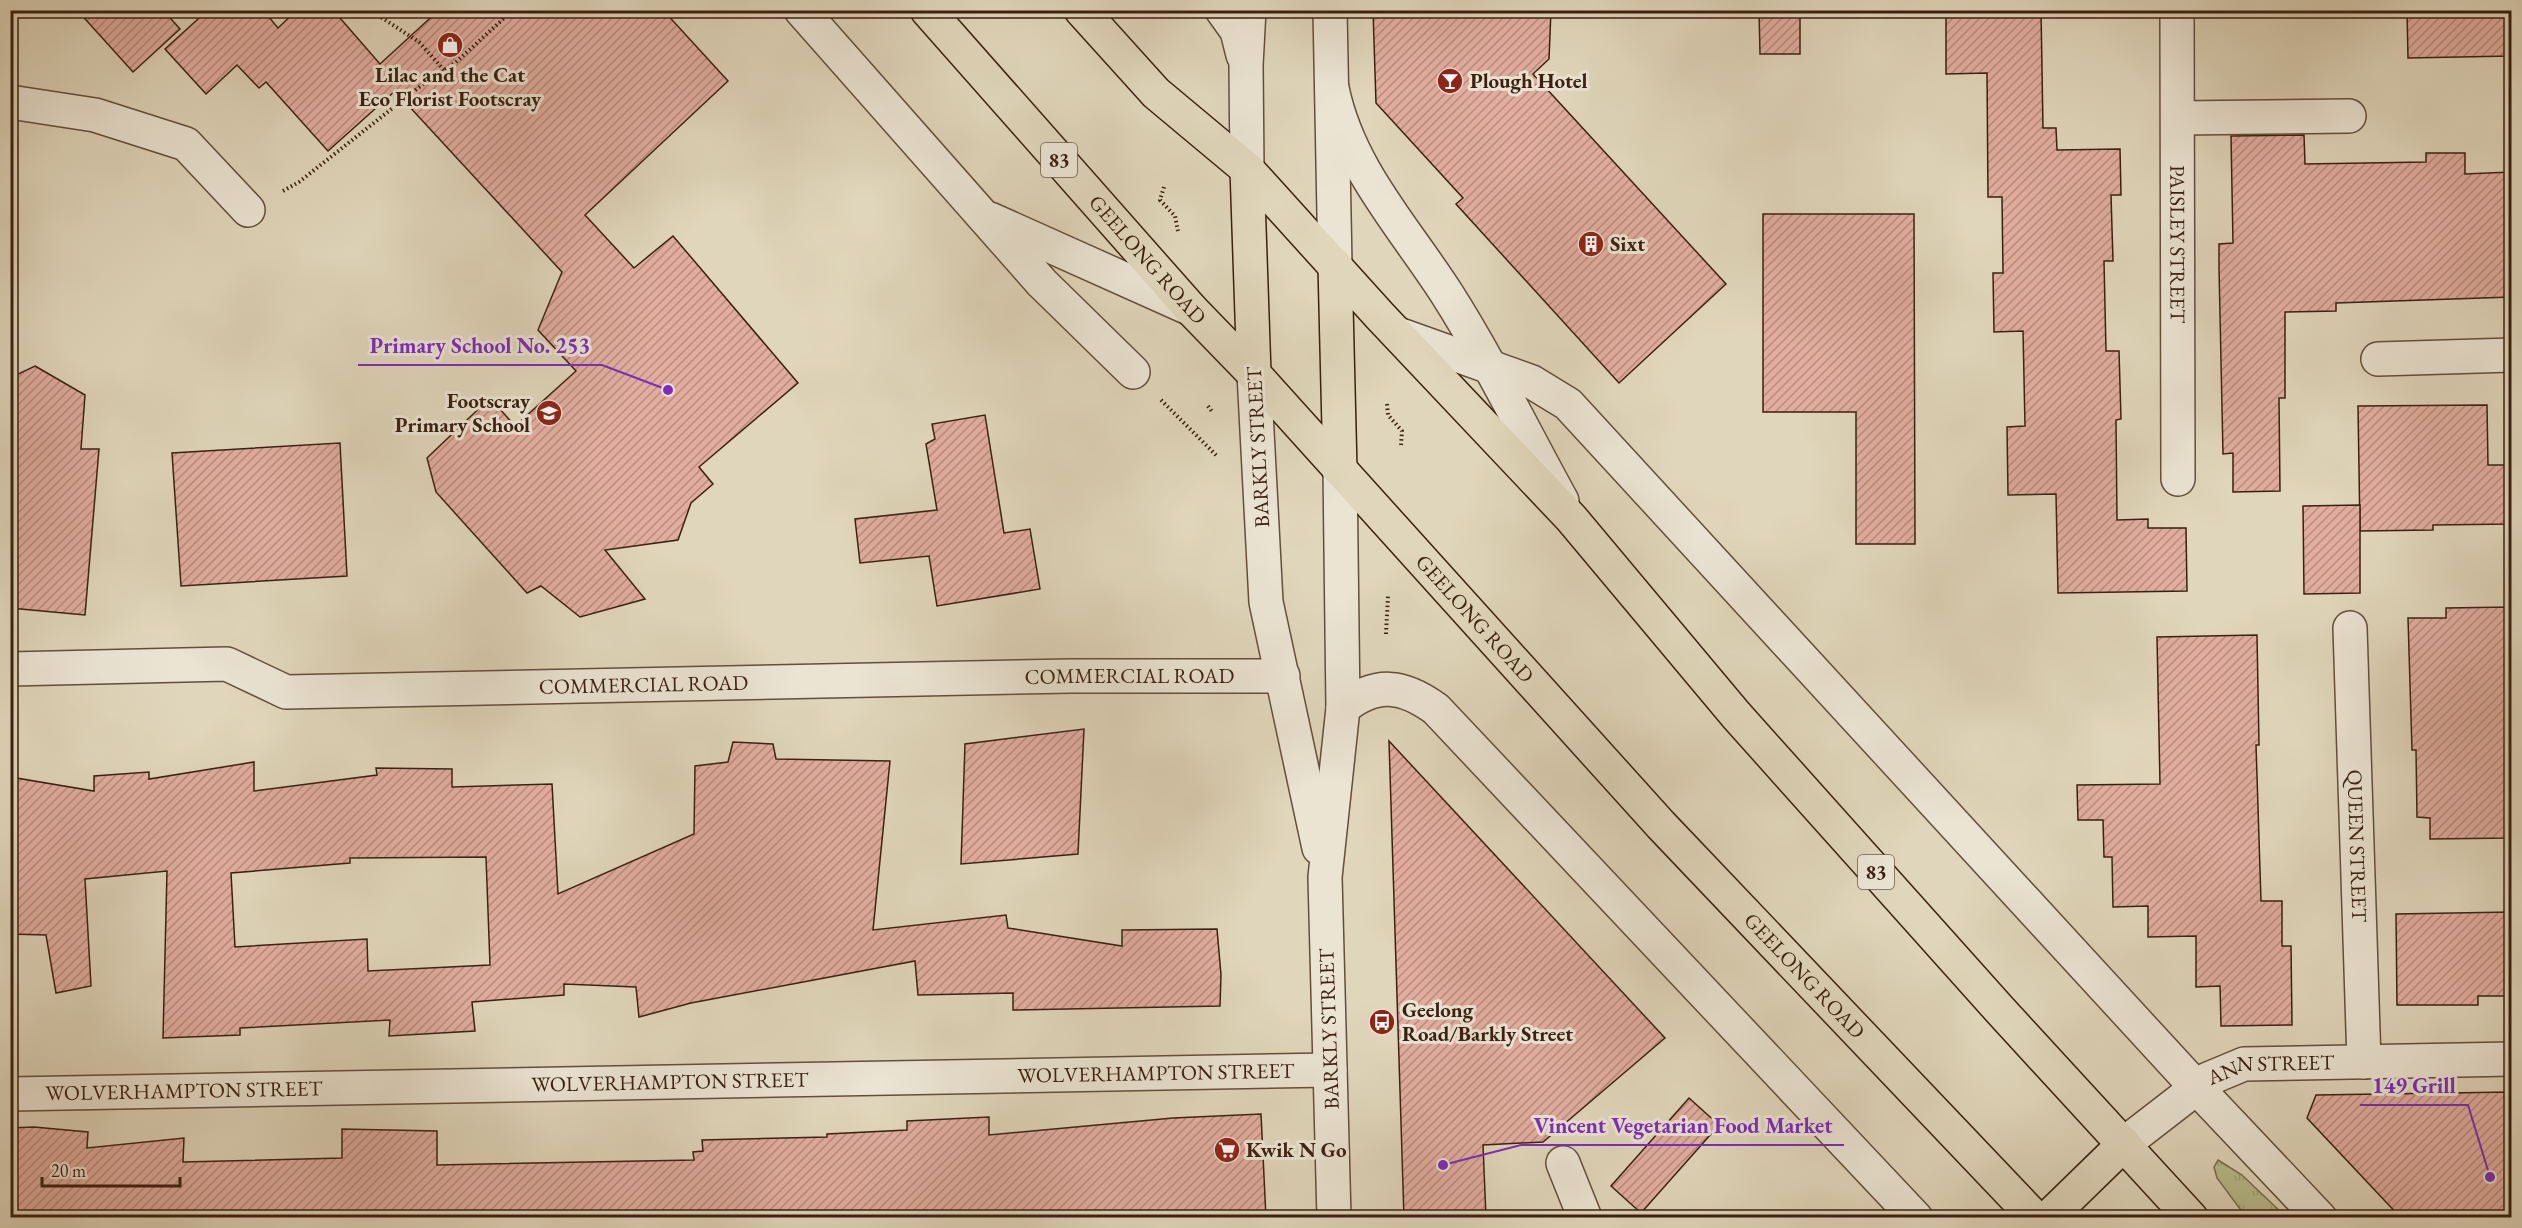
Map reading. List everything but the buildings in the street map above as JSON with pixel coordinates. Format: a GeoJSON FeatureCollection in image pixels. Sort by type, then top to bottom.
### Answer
{"type":"FeatureCollection","features":[{"type":"Feature","properties":{"kind":"highway","name":"GEELONG ROAD"},"geometry":{"type":"LineString","coordinates":[[927,10],[1191,309],[1254,374],[1661,825],[2035,1218]]}},
{"type":"Feature","properties":{"kind":"highway","name":"83"},"geometry":{"type":"LineString","coordinates":[[1081,10],[1156,93],[1247,169],[1571,518],[1736,715],[2000,1010],[2191,1218]]}},
{"type":"Feature","properties":{"kind":"highway","name":"BARKLY STREET"},"geometry":{"type":"LineString","coordinates":[[1247,169],[1254,374]]}},
{"type":"Feature","properties":{"kind":"highway","name":"BARKLY STREET"},"geometry":{"type":"LineString","coordinates":[[1335,265],[1340,470]]}},
{"type":"Feature","properties":{"kind":"highway"},"geometry":{"type":"LineString","coordinates":[[2048,1218],[2124,1144]]}},
{"type":"Feature","properties":{"kind":"street"},"geometry":{"type":"LineString","coordinates":[[801,10],[1042,284],[1133,372]]}},
{"type":"Feature","properties":{"kind":"street"},"geometry":{"type":"LineString","coordinates":[[1222,10],[1237,32],[1245,65]]}},
{"type":"Feature","properties":{"kind":"street","name":"BARKLY STREET"},"geometry":{"type":"LineString","coordinates":[[1247,169],[1245,65],[1249,10]]}},
{"type":"Feature","properties":{"kind":"street","name":"BARKLY STREET"},"geometry":{"type":"LineString","coordinates":[[1330,10],[1335,265]]}},
{"type":"Feature","properties":{"kind":"street","name":"PAISLEY STREET"},"geometry":{"type":"LineString","coordinates":[[2177,10],[2178,478]]}},
{"type":"Feature","properties":{"kind":"street"},"geometry":{"type":"LineString","coordinates":[[1332,88],[1336,110],[1353,155],[1411,245],[1445,292],[1571,518]]}},
{"type":"Feature","properties":{"kind":"street"},"geometry":{"type":"LineString","coordinates":[[10,102],[95,115],[186,144],[248,210]]}},
{"type":"Feature","properties":{"kind":"street"},"geometry":{"type":"LineString","coordinates":[[2178,118],[2349,116]]}},
{"type":"Feature","properties":{"kind":"street"},"geometry":{"type":"LineString","coordinates":[[980,215],[1191,309]]}},
{"type":"Feature","properties":{"kind":"street"},"geometry":{"type":"LineString","coordinates":[[1398,334],[1546,388],[1568,404],[2196,1087],[2320,1218]]}},
{"type":"Feature","properties":{"kind":"street"},"geometry":{"type":"LineString","coordinates":[[2378,359],[2511,355]]}},
{"type":"Feature","properties":{"kind":"street","name":"BARKLY STREET"},"geometry":{"type":"LineString","coordinates":[[1254,374],[1266,602],[1272,640],[1283,676],[1324,877]]}},
{"type":"Feature","properties":{"kind":"street","name":"BARKLY STREET"},"geometry":{"type":"LineString","coordinates":[[1334,1218],[1324,877],[1343,708],[1340,470]]}},
{"type":"Feature","properties":{"kind":"street","name":"QUEEN STREET"},"geometry":{"type":"LineString","coordinates":[[2350,628],[2364,1062]]}},
{"type":"Feature","properties":{"kind":"street","name":"COMMERCIAL ROAD"},"geometry":{"type":"LineString","coordinates":[[10,669],[227,664],[286,692],[1060,676],[1283,676]]}},
{"type":"Feature","properties":{"kind":"street"},"geometry":{"type":"LineString","coordinates":[[1343,708],[1364,694],[1388,689],[1413,695],[1436,709],[1916,1218]]}},
{"type":"Feature","properties":{"kind":"street","name":"ANN STREET"},"geometry":{"type":"LineString","coordinates":[[2124,1144],[2196,1087],[2221,1072],[2244,1064],[2511,1059]]}},
{"type":"Feature","properties":{"kind":"street","name":"WOLVERHAMPTON STREET"},"geometry":{"type":"LineString","coordinates":[[10,1094],[1330,1070]]}},
{"type":"Feature","properties":{"kind":"street"},"geometry":{"type":"LineString","coordinates":[[1563,1163],[1585,1218]]}},
{"type":"Feature","properties":{"kind":"path"},"geometry":{"type":"LineString","coordinates":[[370,10],[419,42],[444,70]]}},
{"type":"Feature","properties":{"kind":"path"},"geometry":{"type":"LineString","coordinates":[[248,210],[299,182],[455,63],[513,10]]}},
{"type":"Feature","properties":{"kind":"path"},"geometry":{"type":"LineString","coordinates":[[1164,187],[1160,200],[1175,216],[1179,235]]}},
{"type":"Feature","properties":{"kind":"path"},"geometry":{"type":"LineString","coordinates":[[1133,372],[1215,456],[1221,458]]}},
{"type":"Feature","properties":{"kind":"path"},"geometry":{"type":"LineString","coordinates":[[1388,404],[1388,415],[1402,431],[1401,445]]}},
{"type":"Feature","properties":{"kind":"path"},"geometry":{"type":"LineString","coordinates":[[1387,620],[1388,596]]}},
{"type":"Feature","properties":{"kind":"green space"},"geometry":{"type":"Polygon","coordinates":[[[2218,1160],[2242,1175],[2286,1217],[2246,1217],[2217,1178],[2214,1167],[2218,1160]]]}},
{"type":"Feature","properties":{"kind":"place","name":"Lilac and the Cat Eco Florist Footscray"},"geometry":{"type":"Point","coordinates":[450,45]}},
{"type":"Feature","properties":{"kind":"place","name":"Plough Hotel"},"geometry":{"type":"Point","coordinates":[1450,81]}},
{"type":"Feature","properties":{"kind":"place","name":"Sixt"},"geometry":{"type":"Point","coordinates":[1591,244]}},
{"type":"Feature","properties":{"kind":"place","name":"Primary School No. 253"},"geometry":{"type":"Point","coordinates":[668,390]}},
{"type":"Feature","properties":{"kind":"place","name":"Footscray Primary School"},"geometry":{"type":"Point","coordinates":[549,413]}},
{"type":"Feature","properties":{"kind":"place","name":"Geelong Road/Barkly Street"},"geometry":{"type":"Point","coordinates":[1382,1022]}},
{"type":"Feature","properties":{"kind":"place","name":"Kwik N Go"},"geometry":{"type":"Point","coordinates":[1227,1150]}},
{"type":"Feature","properties":{"kind":"place","name":"Vincent Vegetarian Food Market"},"geometry":{"type":"Point","coordinates":[1443,1165]}},
{"type":"Feature","properties":{"kind":"place","name":"149 Grill"},"geometry":{"type":"Point","coordinates":[2490,1177]}}]}
